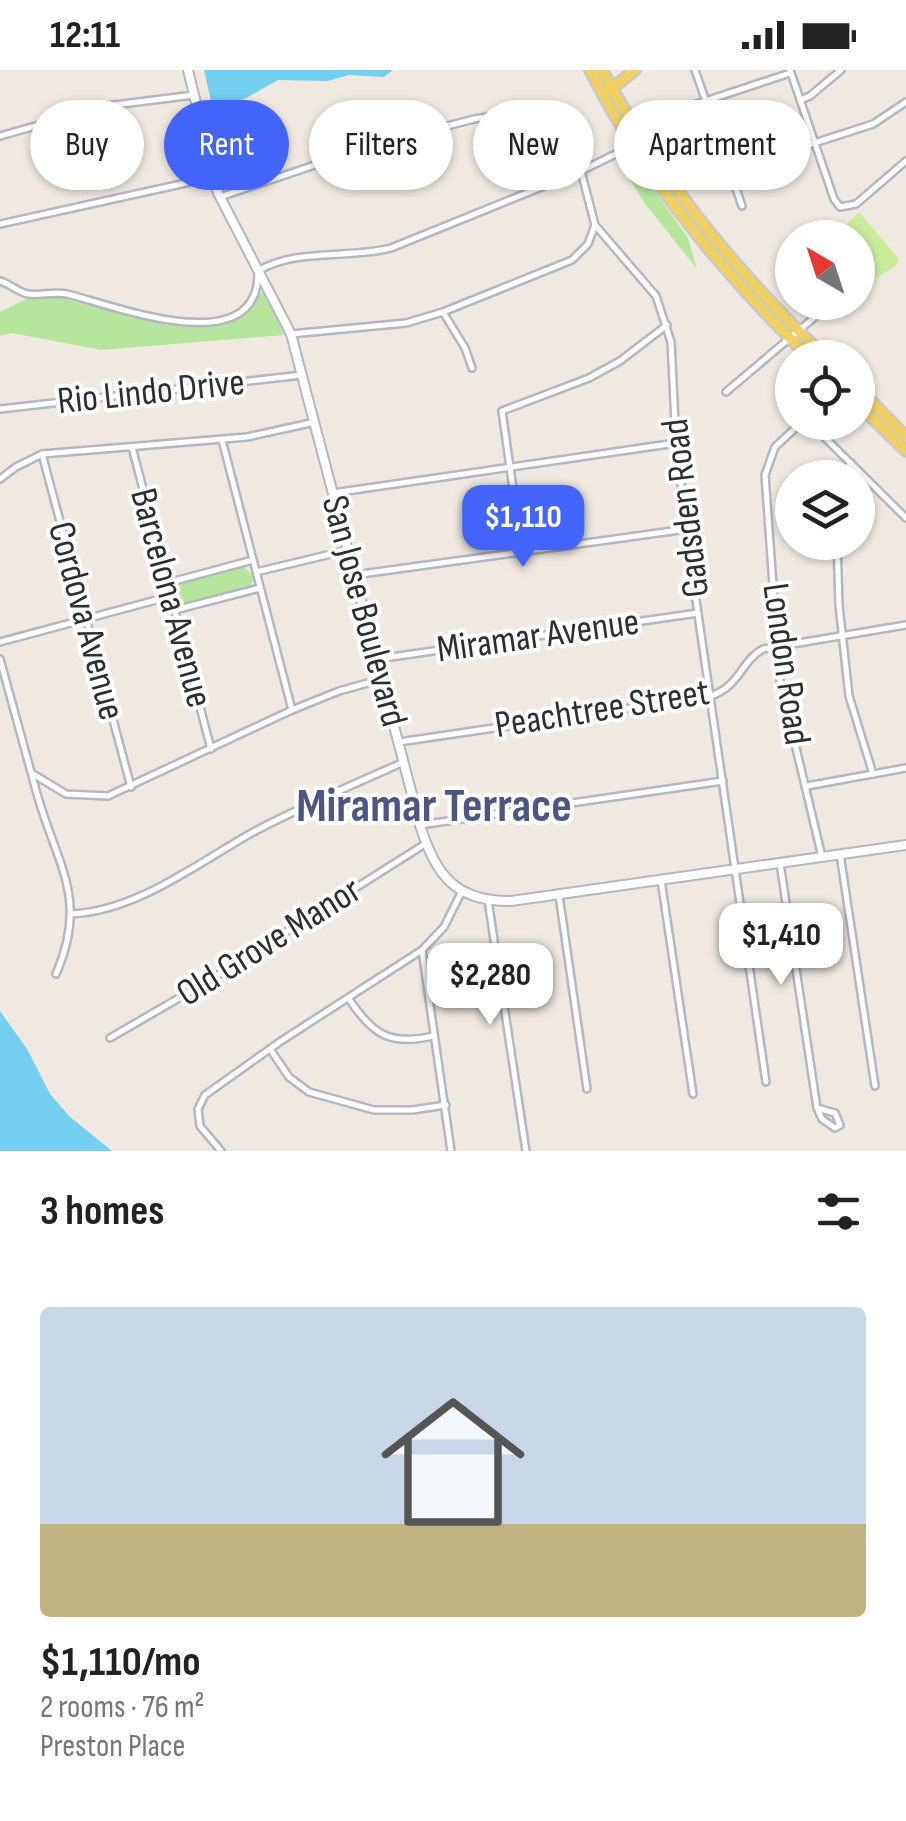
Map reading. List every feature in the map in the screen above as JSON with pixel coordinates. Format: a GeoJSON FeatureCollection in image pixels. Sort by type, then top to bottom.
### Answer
{"type":"FeatureCollection","features":[{"type":"Feature","properties":{"kind":"main road"},"geometry":{"type":"LineString","coordinates":[[590,70],[614,105]]}},
{"type":"Feature","properties":{"kind":"main road"},"geometry":{"type":"LineString","coordinates":[[602,70],[614,106]]}},
{"type":"Feature","properties":{"kind":"main road"},"geometry":{"type":"LineString","coordinates":[[607,94],[635,70]]}},
{"type":"Feature","properties":{"kind":"main road"},"geometry":{"type":"LineString","coordinates":[[670,192],[752,292],[802,340]]}},
{"type":"Feature","properties":{"kind":"main road"},"geometry":{"type":"LineString","coordinates":[[794,334],[798,340]]}},
{"type":"Feature","properties":{"kind":"main road"},"geometry":{"type":"LineString","coordinates":[[875,408],[905,444]]}},
{"type":"Feature","properties":{"kind":"main road"},"geometry":{"type":"LineString","coordinates":[[875,418],[905,444]]}},
{"type":"Feature","properties":{"kind":"street","name":"San Jose Boulevard"},"geometry":{"type":"LineString","coordinates":[[188,70],[195,100]]}},
{"type":"Feature","properties":{"kind":"street"},"geometry":{"type":"LineString","coordinates":[[695,70],[705,100],[790,71],[800,100],[840,70]]}},
{"type":"Feature","properties":{"kind":"street"},"geometry":{"type":"LineString","coordinates":[[0,136],[96,108],[194,95]]}},
{"type":"Feature","properties":{"kind":"street"},"geometry":{"type":"LineString","coordinates":[[811,143],[878,122],[906,102]]}},
{"type":"Feature","properties":{"kind":"street","name":"Gadsden Road"},"geometry":{"type":"LineString","coordinates":[[220,197],[374,145],[473,120]]}},
{"type":"Feature","properties":{"kind":"street"},"geometry":{"type":"LineString","coordinates":[[811,133],[840,207],[856,204],[906,161]]}},
{"type":"Feature","properties":{"kind":"street"},"geometry":{"type":"LineString","coordinates":[[0,224],[164,187]]}},
{"type":"Feature","properties":{"kind":"street","name":"San Jose Boulevard"},"geometry":{"type":"LineString","coordinates":[[218,190],[291,334],[425,844],[437,868],[462,891]]}},
{"type":"Feature","properties":{"kind":"street"},"geometry":{"type":"LineString","coordinates":[[0,281],[28,294],[64,294],[154,318],[198,323],[223,320],[242,310],[255,294],[258,271],[287,260],[391,248],[534,190]]}},
{"type":"Feature","properties":{"kind":"street","name":"Gadsden Road"},"geometry":{"type":"LineString","coordinates":[[586,190],[594,225],[656,296],[667,325],[687,529],[766,1082]]}},
{"type":"Feature","properties":{"kind":"street"},"geometry":{"type":"LineString","coordinates":[[670,192],[675,190]]}},
{"type":"Feature","properties":{"kind":"street"},"geometry":{"type":"LineString","coordinates":[[736,190],[742,206]]}},
{"type":"Feature","properties":{"kind":"street"},"geometry":{"type":"LineString","coordinates":[[291,334],[374,328],[442,312],[572,260],[588,244],[594,225]]}},
{"type":"Feature","properties":{"kind":"street"},"geometry":{"type":"LineString","coordinates":[[442,312],[465,348],[472,368]]}},
{"type":"Feature","properties":{"kind":"street"},"geometry":{"type":"LineString","coordinates":[[726,392],[811,320]]}},
{"type":"Feature","properties":{"kind":"street"},"geometry":{"type":"LineString","coordinates":[[522,552],[502,411],[589,378],[667,325]]}},
{"type":"Feature","properties":{"kind":"street","name":"Rio Lindo Drive"},"geometry":{"type":"LineString","coordinates":[[0,409],[302,374]]}},
{"type":"Feature","properties":{"kind":"street"},"geometry":{"type":"LineString","coordinates":[[0,479],[42,454],[222,440],[314,422]]}},
{"type":"Feature","properties":{"kind":"street"},"geometry":{"type":"LineString","coordinates":[[222,440],[292,710]]}},
{"type":"Feature","properties":{"kind":"street","name":"London Road"},"geometry":{"type":"LineString","coordinates":[[780,440],[766,465],[776,645],[786,712],[822,857]]}},
{"type":"Feature","properties":{"kind":"street"},"geometry":{"type":"LineString","coordinates":[[825,440],[847,460]]}},
{"type":"Feature","properties":{"kind":"street"},"geometry":{"type":"LineString","coordinates":[[333,493],[676,443]]}},
{"type":"Feature","properties":{"kind":"street","name":"Barcelona Avenue"},"geometry":{"type":"LineString","coordinates":[[132,446],[211,749]]}},
{"type":"Feature","properties":{"kind":"street","name":"Cordova Avenue"},"geometry":{"type":"LineString","coordinates":[[42,454],[130,787]]}},
{"type":"Feature","properties":{"kind":"street"},"geometry":{"type":"LineString","coordinates":[[875,488],[906,518]]}},
{"type":"Feature","properties":{"kind":"street"},"geometry":{"type":"LineString","coordinates":[[354,576],[687,529]]}},
{"type":"Feature","properties":{"kind":"street"},"geometry":{"type":"LineString","coordinates":[[256,572],[348,550]]}},
{"type":"Feature","properties":{"kind":"street"},"geometry":{"type":"LineString","coordinates":[[167,582],[253,560]]}},
{"type":"Feature","properties":{"kind":"street"},"geometry":{"type":"LineString","coordinates":[[838,560],[850,696],[873,774]]}},
{"type":"Feature","properties":{"kind":"street"},"geometry":{"type":"LineString","coordinates":[[174,610],[260,588]]}},
{"type":"Feature","properties":{"kind":"street"},"geometry":{"type":"LineString","coordinates":[[0,642],[171,596]]}},
{"type":"Feature","properties":{"kind":"street","name":"Miramar Avenue"},"geometry":{"type":"LineString","coordinates":[[377,660],[698,612]]}},
{"type":"Feature","properties":{"kind":"street"},"geometry":{"type":"LineString","coordinates":[[776,645],[906,625]]}},
{"type":"Feature","properties":{"kind":"street","name":"Peachtree Street"},"geometry":{"type":"LineString","coordinates":[[398,742],[711,696],[729,688],[754,655],[776,645]]}},
{"type":"Feature","properties":{"kind":"street"},"geometry":{"type":"LineString","coordinates":[[0,659],[68,884],[68,946],[56,974]]}},
{"type":"Feature","properties":{"kind":"street"},"geometry":{"type":"LineString","coordinates":[[33,774],[54,790],[76,797],[108,796],[292,710],[339,690],[382,679]]}},
{"type":"Feature","properties":{"kind":"street"},"geometry":{"type":"LineString","coordinates":[[70,914],[101,911],[139,898],[311,802],[404,762]]}},
{"type":"Feature","properties":{"kind":"street"},"geometry":{"type":"LineString","coordinates":[[806,786],[906,768]]}},
{"type":"Feature","properties":{"kind":"street"},"geometry":{"type":"LineString","coordinates":[[420,825],[724,782]]}},
{"type":"Feature","properties":{"kind":"street","name":"Old Grove Manor"},"geometry":{"type":"LineString","coordinates":[[110,1038],[210,980],[425,844]]}},
{"type":"Feature","properties":{"kind":"street"},"geometry":{"type":"LineString","coordinates":[[222,1151],[202,1131],[198,1112],[202,1098],[422,950],[444,927],[462,891],[488,900],[511,901],[906,846]]}},
{"type":"Feature","properties":{"kind":"street"},"geometry":{"type":"LineString","coordinates":[[840,854],[875,1086]]}},
{"type":"Feature","properties":{"kind":"street"},"geometry":{"type":"LineString","coordinates":[[780,863],[817,1108],[829,1125],[835,1128],[840,1124],[835,1113],[817,1108]]}},
{"type":"Feature","properties":{"kind":"street"},"geometry":{"type":"LineString","coordinates":[[661,880],[693,1094]]}},
{"type":"Feature","properties":{"kind":"street"},"geometry":{"type":"LineString","coordinates":[[559,894],[587,1089]]}},
{"type":"Feature","properties":{"kind":"street"},"geometry":{"type":"LineString","coordinates":[[488,900],[526,1151]]}},
{"type":"Feature","properties":{"kind":"street"},"geometry":{"type":"LineString","coordinates":[[422,950],[452,1151]]}},
{"type":"Feature","properties":{"kind":"street"},"geometry":{"type":"LineString","coordinates":[[349,999],[367,1025],[382,1035],[406,1040],[433,1036]]}},
{"type":"Feature","properties":{"kind":"street"},"geometry":{"type":"LineString","coordinates":[[270,1049],[289,1076],[310,1092],[374,1110],[446,1105]]}},
{"type":"Feature","properties":{"kind":"green space"},"geometry":{"type":"Polygon","coordinates":[[[636,190],[654,190],[688,238],[697,269],[636,190]]]}},
{"type":"Feature","properties":{"kind":"green space"},"geometry":{"type":"Polygon","coordinates":[[[875,231],[898,258],[896,266],[875,279],[875,231]]]}},
{"type":"Feature","properties":{"kind":"green space"},"geometry":{"type":"Polygon","coordinates":[[[262,291],[284,335],[101,350],[12,333],[0,336],[0,312],[36,296],[59,297],[153,322],[204,327],[227,322],[246,311],[262,291]]]}},
{"type":"Feature","properties":{"kind":"green space"},"geometry":{"type":"Polygon","coordinates":[[[244,567],[254,576],[251,586],[181,605],[175,598],[174,591],[182,582],[244,567]]]}},
{"type":"Feature","properties":{"kind":"water"},"geometry":{"type":"Polygon","coordinates":[[[204,70],[393,70],[384,77],[278,80],[246,98],[211,100],[204,70]]]}},
{"type":"Feature","properties":{"kind":"water"},"geometry":{"type":"Polygon","coordinates":[[[0,1011],[27,1049],[50,1094],[70,1117],[112,1151],[0,1151],[0,1011]]]}},
{"type":"Feature","properties":{"kind":"district","name":"Miramar Terrace"},"geometry":{"type":"Point","coordinates":[434,806]}}]}
